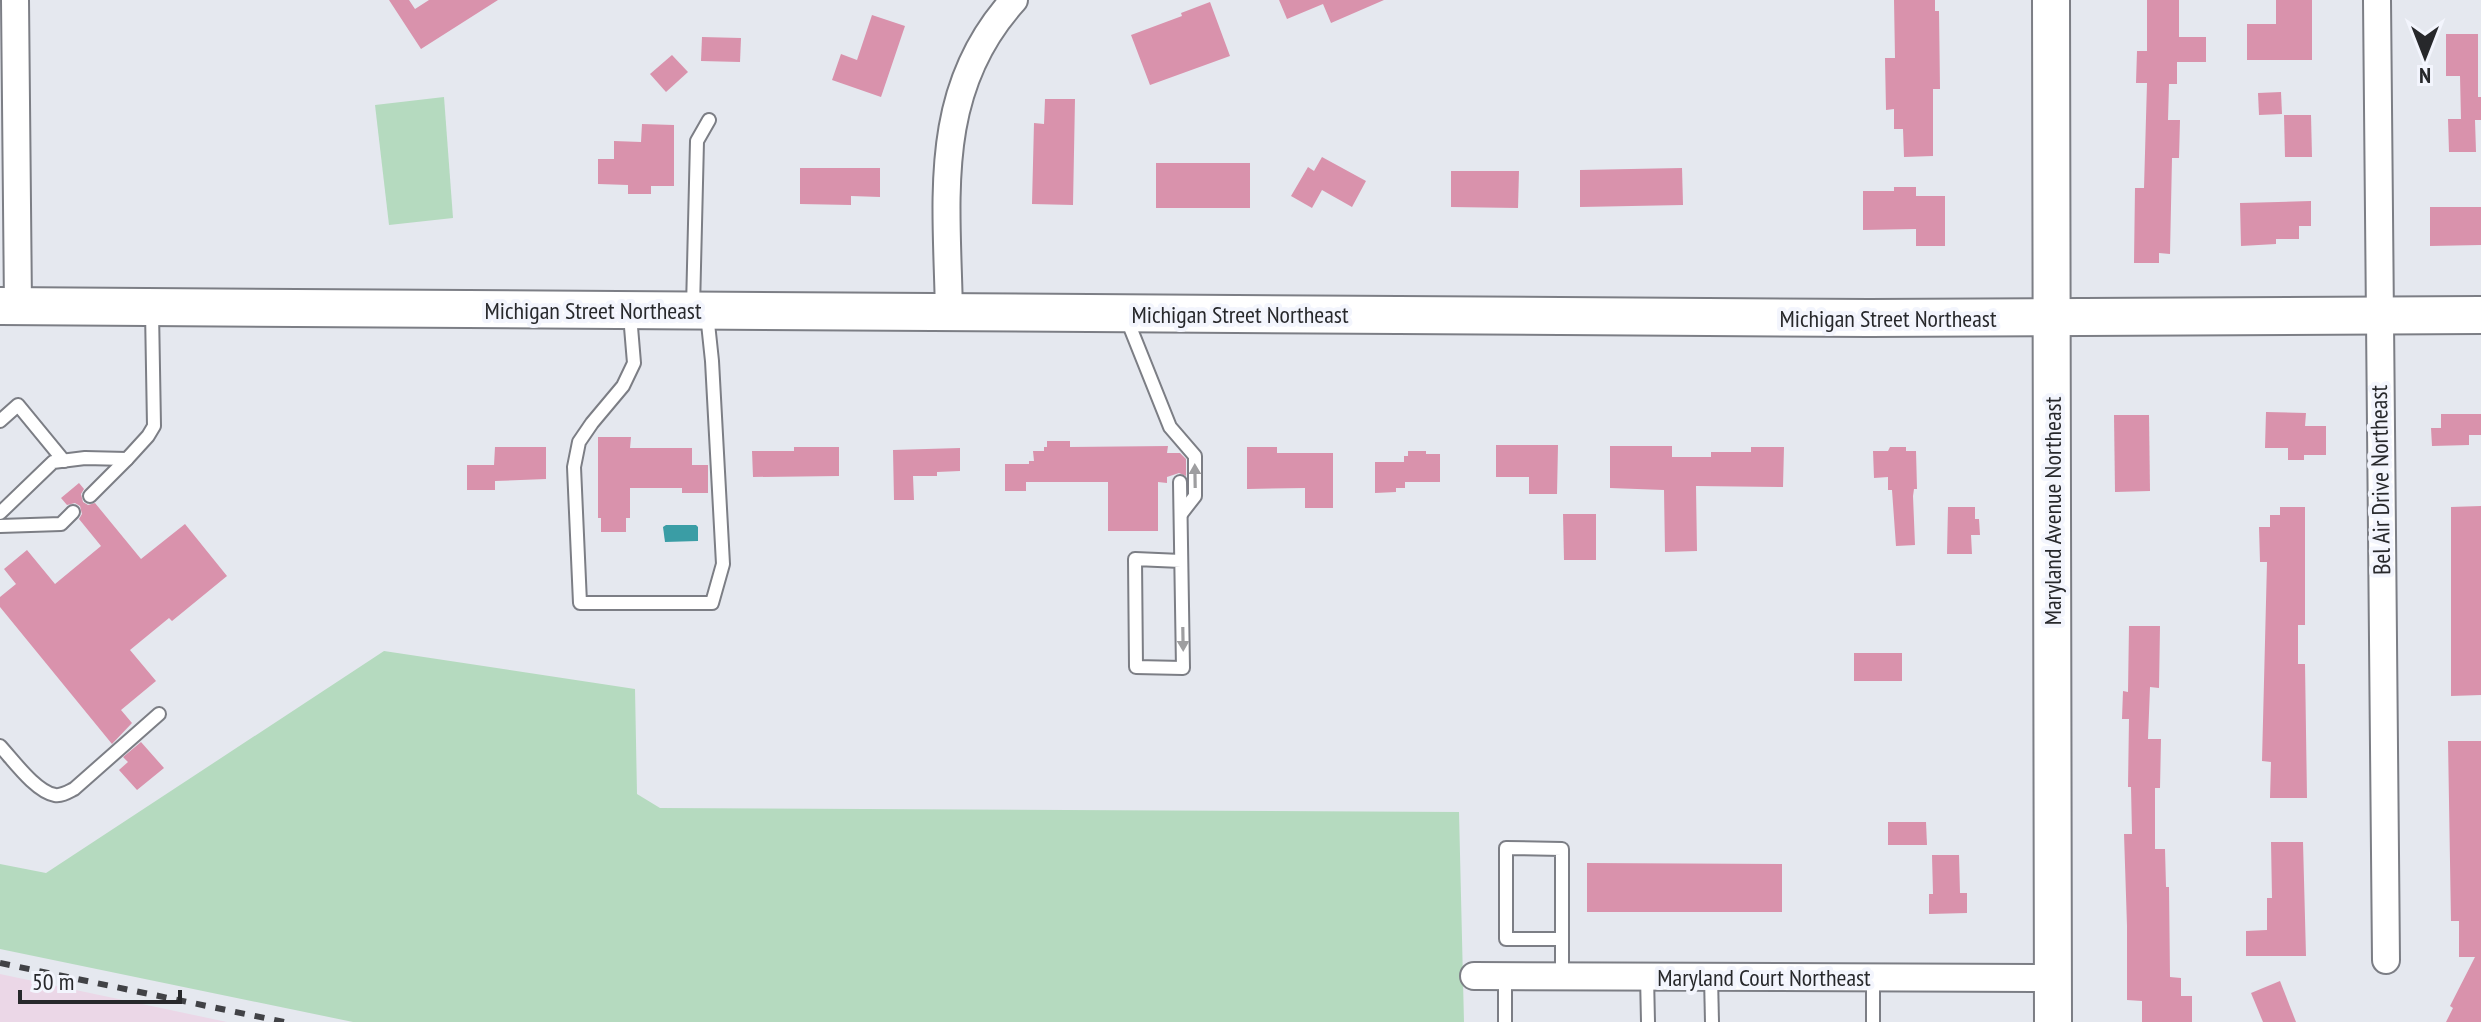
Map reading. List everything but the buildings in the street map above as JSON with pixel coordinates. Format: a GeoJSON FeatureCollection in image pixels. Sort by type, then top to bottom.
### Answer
{"type":"FeatureCollection","features":[{"type":"Feature","properties":{"kind":"main road","name":"Maryland Avenue Northeast"},"geometry":{"type":"LineString","coordinates":[[2051,0],[2053,1022]]}},
{"type":"Feature","properties":{"kind":"main road","name":"Michigan Street Northeast"},"geometry":{"type":"LineString","coordinates":[[9,306],[2052,318],[2481,315]]}},
{"type":"Feature","properties":{"kind":"street"},"geometry":{"type":"LineString","coordinates":[[9,306],[15,0]]}},
{"type":"Feature","properties":{"kind":"street"},"geometry":{"type":"LineString","coordinates":[[949,313],[948,164],[955,107],[965,76],[984,39],[1014,0]]}},
{"type":"Feature","properties":{"kind":"street","name":"Bel Air Drive Northeast"},"geometry":{"type":"LineString","coordinates":[[2377,0],[2386,960]]}},
{"type":"Feature","properties":{"kind":"street","name":"Maryland Court Northeast"},"geometry":{"type":"LineString","coordinates":[[1474,976],[2053,978]]}},
{"type":"Feature","properties":{"kind":"lane"},"geometry":{"type":"LineString","coordinates":[[630,311],[634,363],[623,386],[579,442],[574,467],[580,603],[712,603],[723,564],[712,361],[700,311],[697,141],[709,120]]}},
{"type":"Feature","properties":{"kind":"lane"},"geometry":{"type":"LineString","coordinates":[[90,496],[154,426],[152,307]]}},
{"type":"Feature","properties":{"kind":"lane"},"geometry":{"type":"LineString","coordinates":[[1124,314],[1170,427],[1195,456],[1195,496],[1181,514]]}},
{"type":"Feature","properties":{"kind":"lane"},"geometry":{"type":"LineString","coordinates":[[0,421],[18,405],[64,461]]}},
{"type":"Feature","properties":{"kind":"lane"},"geometry":{"type":"LineString","coordinates":[[0,513],[53,462],[85,458],[127,459]]}},
{"type":"Feature","properties":{"kind":"lane"},"geometry":{"type":"LineString","coordinates":[[1180,482],[1183,668],[1136,667],[1135,559],[1181,561]]}},
{"type":"Feature","properties":{"kind":"lane"},"geometry":{"type":"LineString","coordinates":[[0,526],[61,524],[73,512]]}},
{"type":"Feature","properties":{"kind":"lane"},"geometry":{"type":"LineString","coordinates":[[0,746],[42,789],[53,795],[63,795],[74,789],[159,714]]}},
{"type":"Feature","properties":{"kind":"lane"},"geometry":{"type":"LineString","coordinates":[[1562,939],[1506,939],[1506,848],[1562,849],[1562,939],[1562,976]]}},
{"type":"Feature","properties":{"kind":"lane"},"geometry":{"type":"LineString","coordinates":[[1505,976],[1505,1022]]}},
{"type":"Feature","properties":{"kind":"lane"},"geometry":{"type":"LineString","coordinates":[[1647,976],[1648,1022]]}},
{"type":"Feature","properties":{"kind":"lane"},"geometry":{"type":"LineString","coordinates":[[1711,977],[1712,1022]]}},
{"type":"Feature","properties":{"kind":"lane"},"geometry":{"type":"LineString","coordinates":[[1873,978],[1873,1022]]}},
{"type":"Feature","properties":{"kind":"shaded area"},"geometry":{"type":"Polygon","coordinates":[[[0,974],[227,1022],[0,1022],[0,974]]]}},
{"type":"Feature","properties":{"kind":"green space"},"geometry":{"type":"Polygon","coordinates":[[[444,97],[453,218],[389,225],[375,105],[444,97]]]}},
{"type":"Feature","properties":{"kind":"green space"},"geometry":{"type":"Polygon","coordinates":[[[384,651],[635,689],[637,794],[660,808],[1459,812],[1464,1022],[353,1022],[0,949],[0,864],[46,873],[384,651]]]}},
{"type":"Feature","properties":{"kind":"water"},"geometry":{"type":"Polygon","coordinates":[[[696,525],[698,541],[665,542],[663,527],[696,525]]]}},
{"type":"Feature","properties":{"kind":"railway"},"geometry":{"type":"LineString","coordinates":[[0,963],[284,1022]]}}]}
